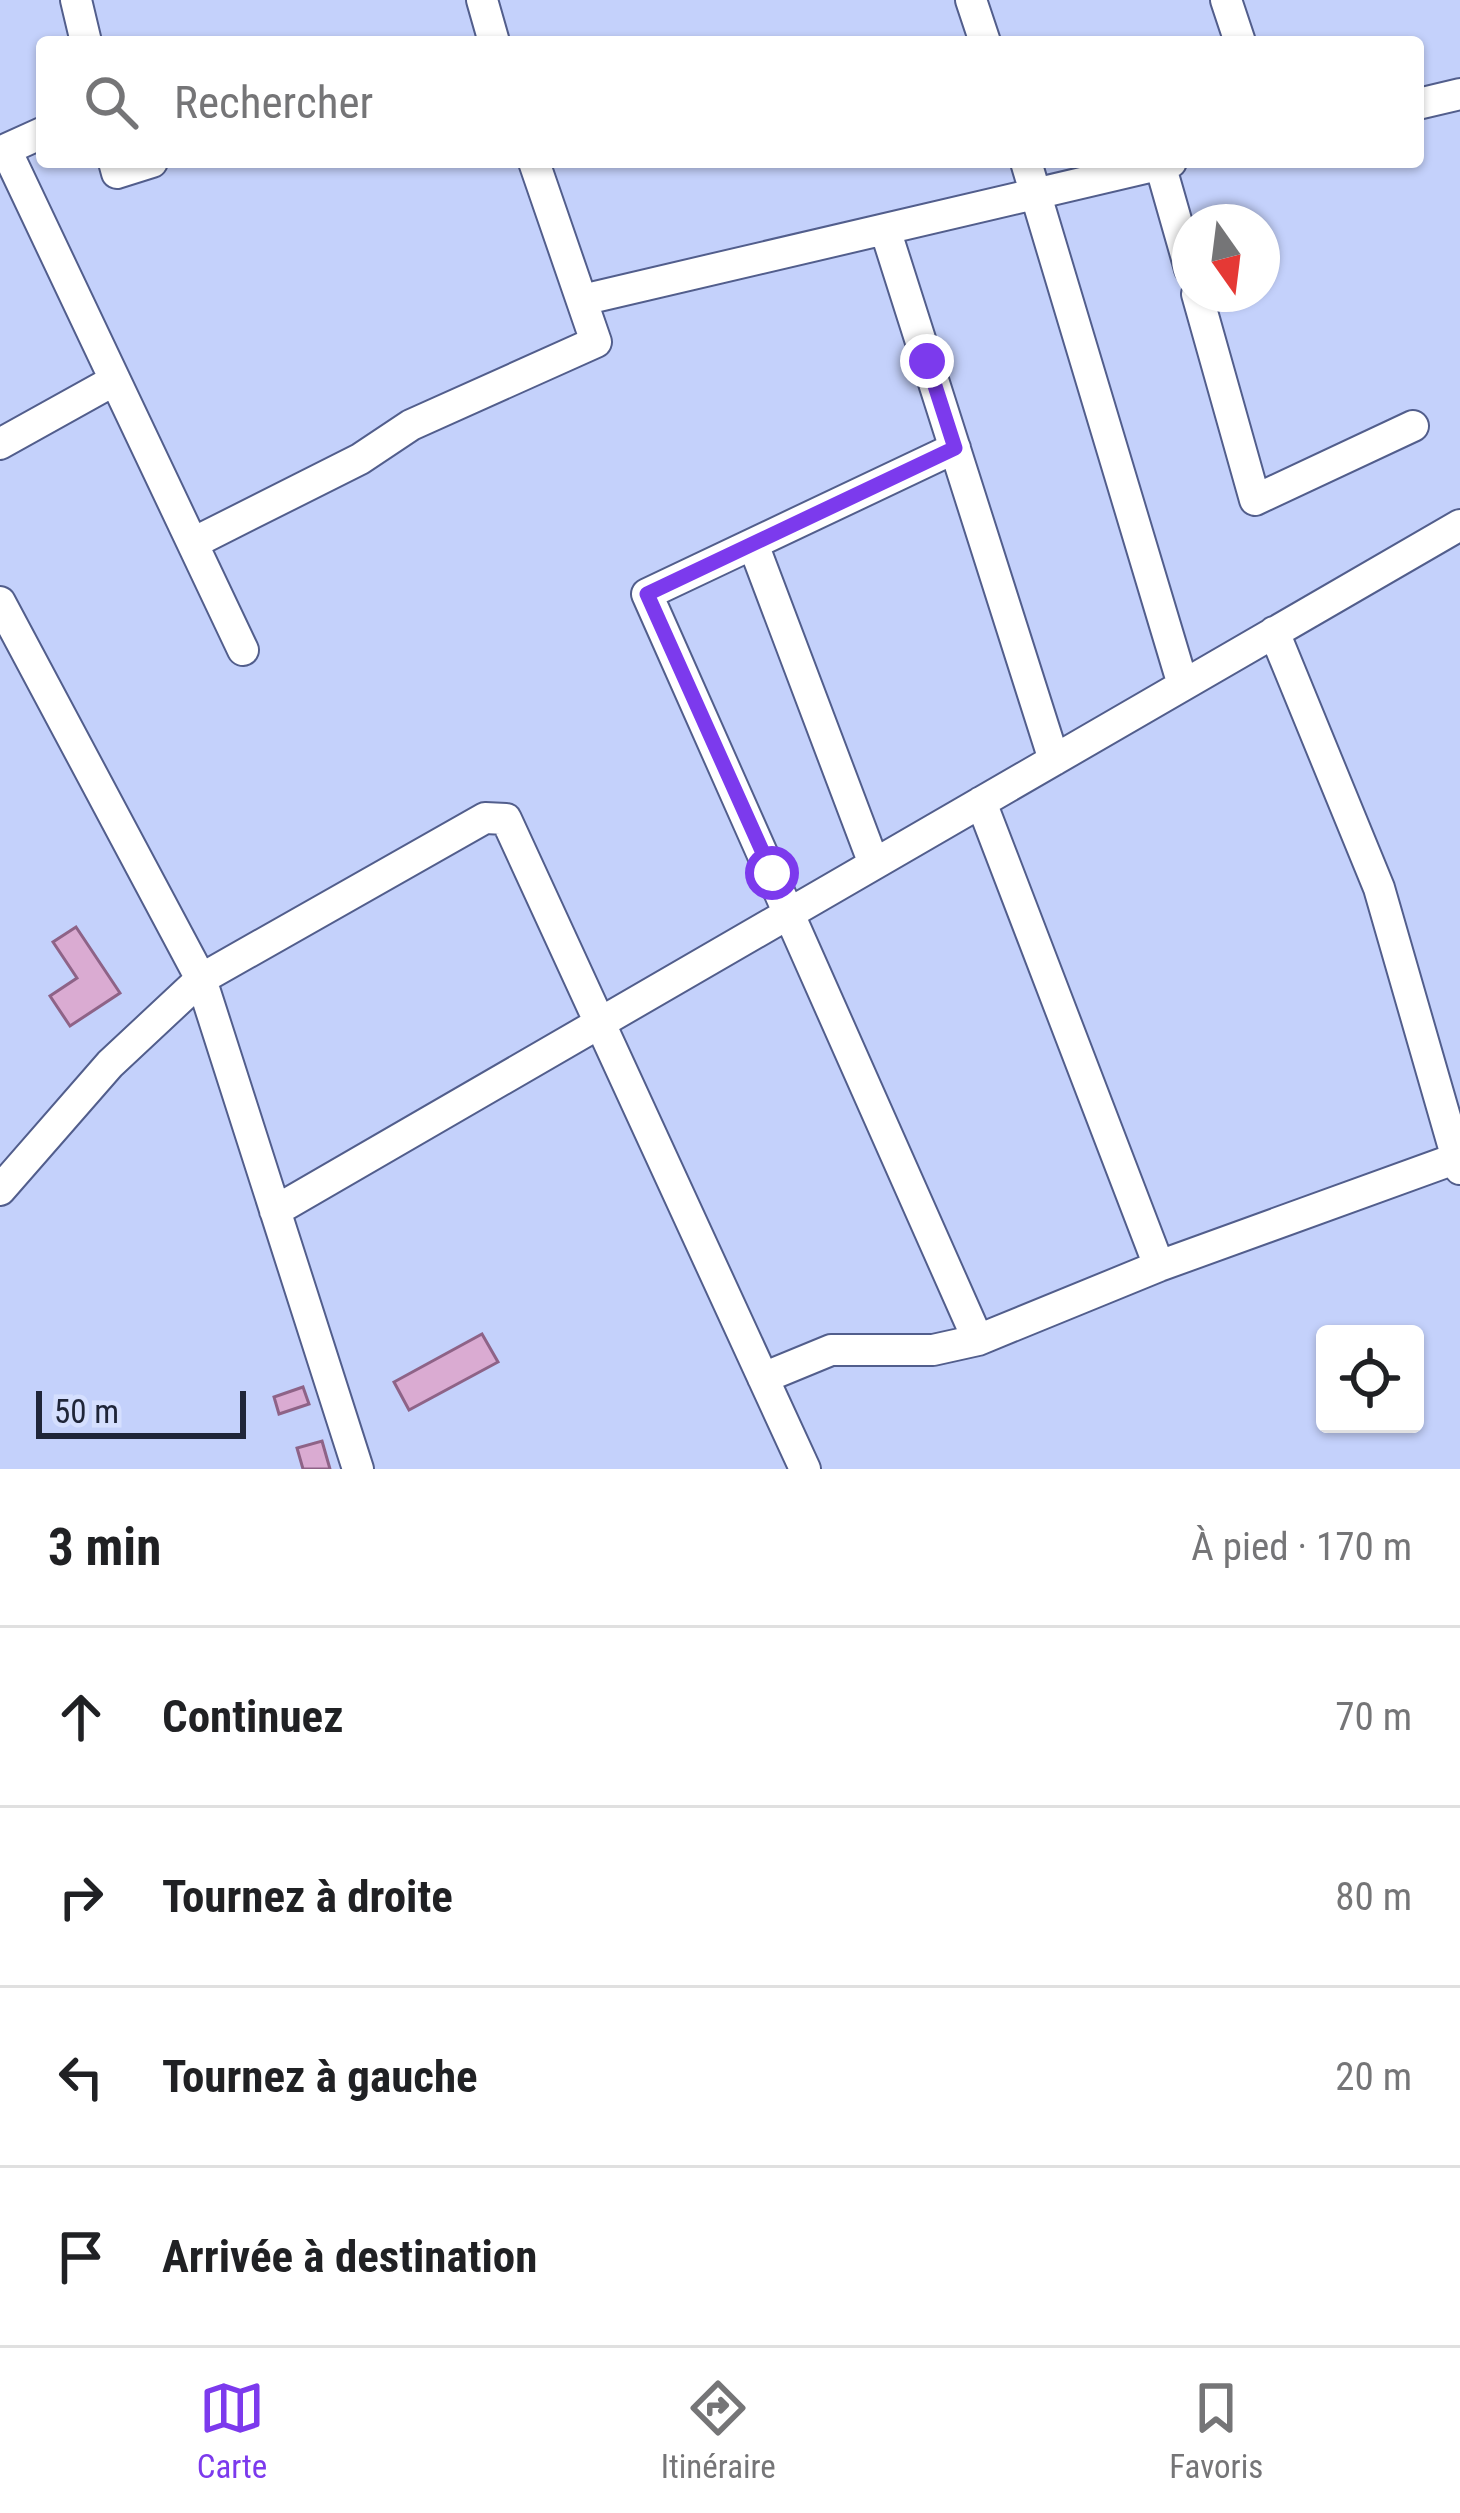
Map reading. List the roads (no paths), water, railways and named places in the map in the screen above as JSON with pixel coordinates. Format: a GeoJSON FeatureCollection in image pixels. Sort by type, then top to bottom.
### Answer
{"type":"FeatureCollection","features":[{"type":"Feature","properties":{"kind":"street"},"geometry":{"type":"LineString","coordinates":[[76,0],[85,36]]}},
{"type":"Feature","properties":{"kind":"street"},"geometry":{"type":"LineString","coordinates":[[482,0],[492,36]]}},
{"type":"Feature","properties":{"kind":"street"},"geometry":{"type":"LineString","coordinates":[[971,0],[983,36]]}},
{"type":"Feature","properties":{"kind":"street"},"geometry":{"type":"LineString","coordinates":[[1226,0],[1238,36]]}},
{"type":"Feature","properties":{"kind":"street"},"geometry":{"type":"LineString","coordinates":[[1424,103],[1460,94]]}},
{"type":"Feature","properties":{"kind":"street"},"geometry":{"type":"LineString","coordinates":[[36,137],[3,151],[243,650]]}},
{"type":"Feature","properties":{"kind":"street"},"geometry":{"type":"LineString","coordinates":[[193,544],[360,459],[411,425],[596,342],[536,168]]}},
{"type":"Feature","properties":{"kind":"street"},"geometry":{"type":"LineString","coordinates":[[1028,168],[1183,685]]}},
{"type":"Feature","properties":{"kind":"street"},"geometry":{"type":"LineString","coordinates":[[582,300],[1144,168]]}},
{"type":"Feature","properties":{"kind":"street"},"geometry":{"type":"LineString","coordinates":[[1167,168],[1175,204]]}},
{"type":"Feature","properties":{"kind":"street"},"geometry":{"type":"LineString","coordinates":[[885,229],[1054,760]]}},
{"type":"Feature","properties":{"kind":"street"},"geometry":{"type":"LineString","coordinates":[[1202,312],[1256,500],[1413,426]]}},
{"type":"Feature","properties":{"kind":"street"},"geometry":{"type":"LineString","coordinates":[[0,444],[115,380]]}},
{"type":"Feature","properties":{"kind":"street"},"geometry":{"type":"LineString","coordinates":[[955,448],[647,594],[978,1340]]}},
{"type":"Feature","properties":{"kind":"street"},"geometry":{"type":"LineString","coordinates":[[275,1211],[1460,525]]}},
{"type":"Feature","properties":{"kind":"street"},"geometry":{"type":"LineString","coordinates":[[753,544],[874,864]]}},
{"type":"Feature","properties":{"kind":"street"},"geometry":{"type":"LineString","coordinates":[[0,602],[201,979],[358,1469]]}},
{"type":"Feature","properties":{"kind":"street"},"geometry":{"type":"LineString","coordinates":[[764,1378],[831,1350],[933,1350],[978,1340],[1159,1266],[1459,1161],[1379,888],[1274,632]]}},
{"type":"Feature","properties":{"kind":"street"},"geometry":{"type":"LineString","coordinates":[[981,802],[1159,1266]]}},
{"type":"Feature","properties":{"kind":"street"},"geometry":{"type":"LineString","coordinates":[[0,1190],[110,1064],[201,979],[485,818],[506,819],[596,1024],[805,1469]]}}]}
